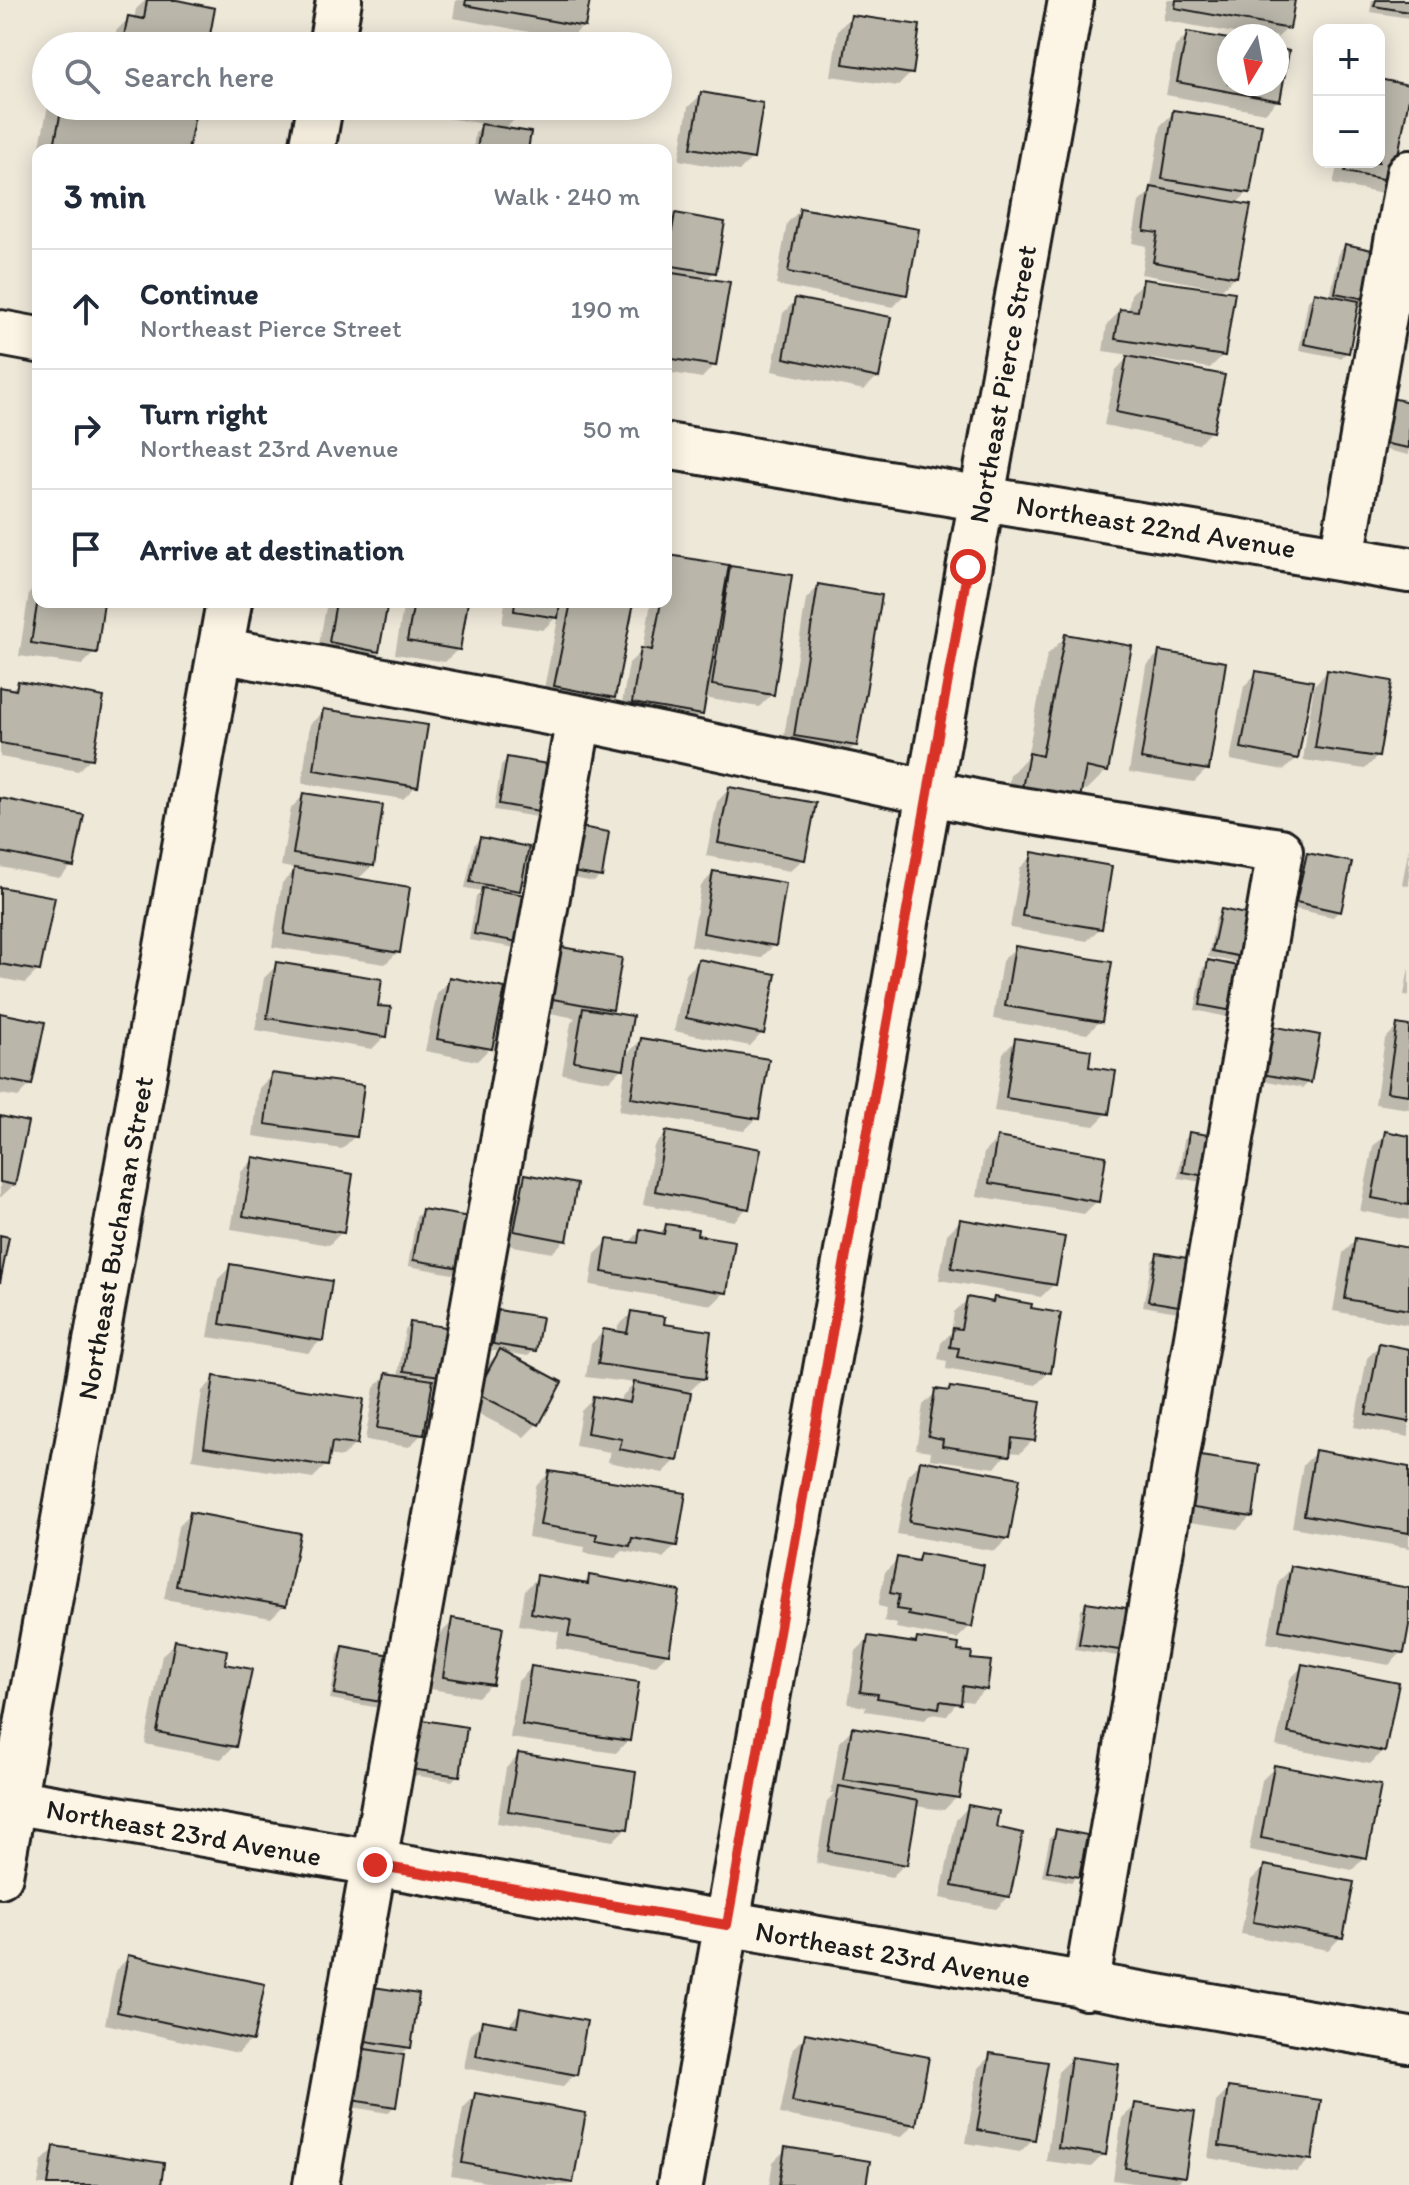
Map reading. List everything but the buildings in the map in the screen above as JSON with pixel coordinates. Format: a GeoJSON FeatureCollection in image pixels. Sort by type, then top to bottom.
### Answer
{"type":"FeatureCollection","features":[{"type":"Feature","properties":{"kind":"street"},"geometry":{"type":"LineString","coordinates":[[333,32],[339,0]]}},
{"type":"Feature","properties":{"kind":"street","name":"Northeast Pierce Street"},"geometry":{"type":"LineString","coordinates":[[680,2185],[1071,0]]}},
{"type":"Feature","properties":{"kind":"street"},"geometry":{"type":"LineString","coordinates":[[313,144],[317,120]]}},
{"type":"Feature","properties":{"kind":"street"},"geometry":{"type":"LineString","coordinates":[[1342,557],[1409,173]]}},
{"type":"Feature","properties":{"kind":"street"},"geometry":{"type":"LineString","coordinates":[[0,333],[32,339]]}},
{"type":"Feature","properties":{"kind":"street","name":"Northeast 22nd Avenue"},"geometry":{"type":"LineString","coordinates":[[672,447],[1409,570]]}},
{"type":"Feature","properties":{"kind":"street","name":"Northeast Buchanan Street"},"geometry":{"type":"LineString","coordinates":[[0,1875],[6,1800],[228,608]]}},
{"type":"Feature","properties":{"kind":"street"},"geometry":{"type":"LineString","coordinates":[[220,650],[579,718],[989,805],[1280,851],[1086,1987]]}},
{"type":"Feature","properties":{"kind":"street"},"geometry":{"type":"LineString","coordinates":[[316,2185],[579,718]]}},
{"type":"Feature","properties":{"kind":"street","name":"Northeast 23rd Avenue"},"geometry":{"type":"LineString","coordinates":[[6,1800],[1409,2040]]}},
{"type":"Feature","properties":{"kind":"route"},"geometry":{"type":"LineString","coordinates":[[375,1865],[727,1925],[968,567]]}}]}
